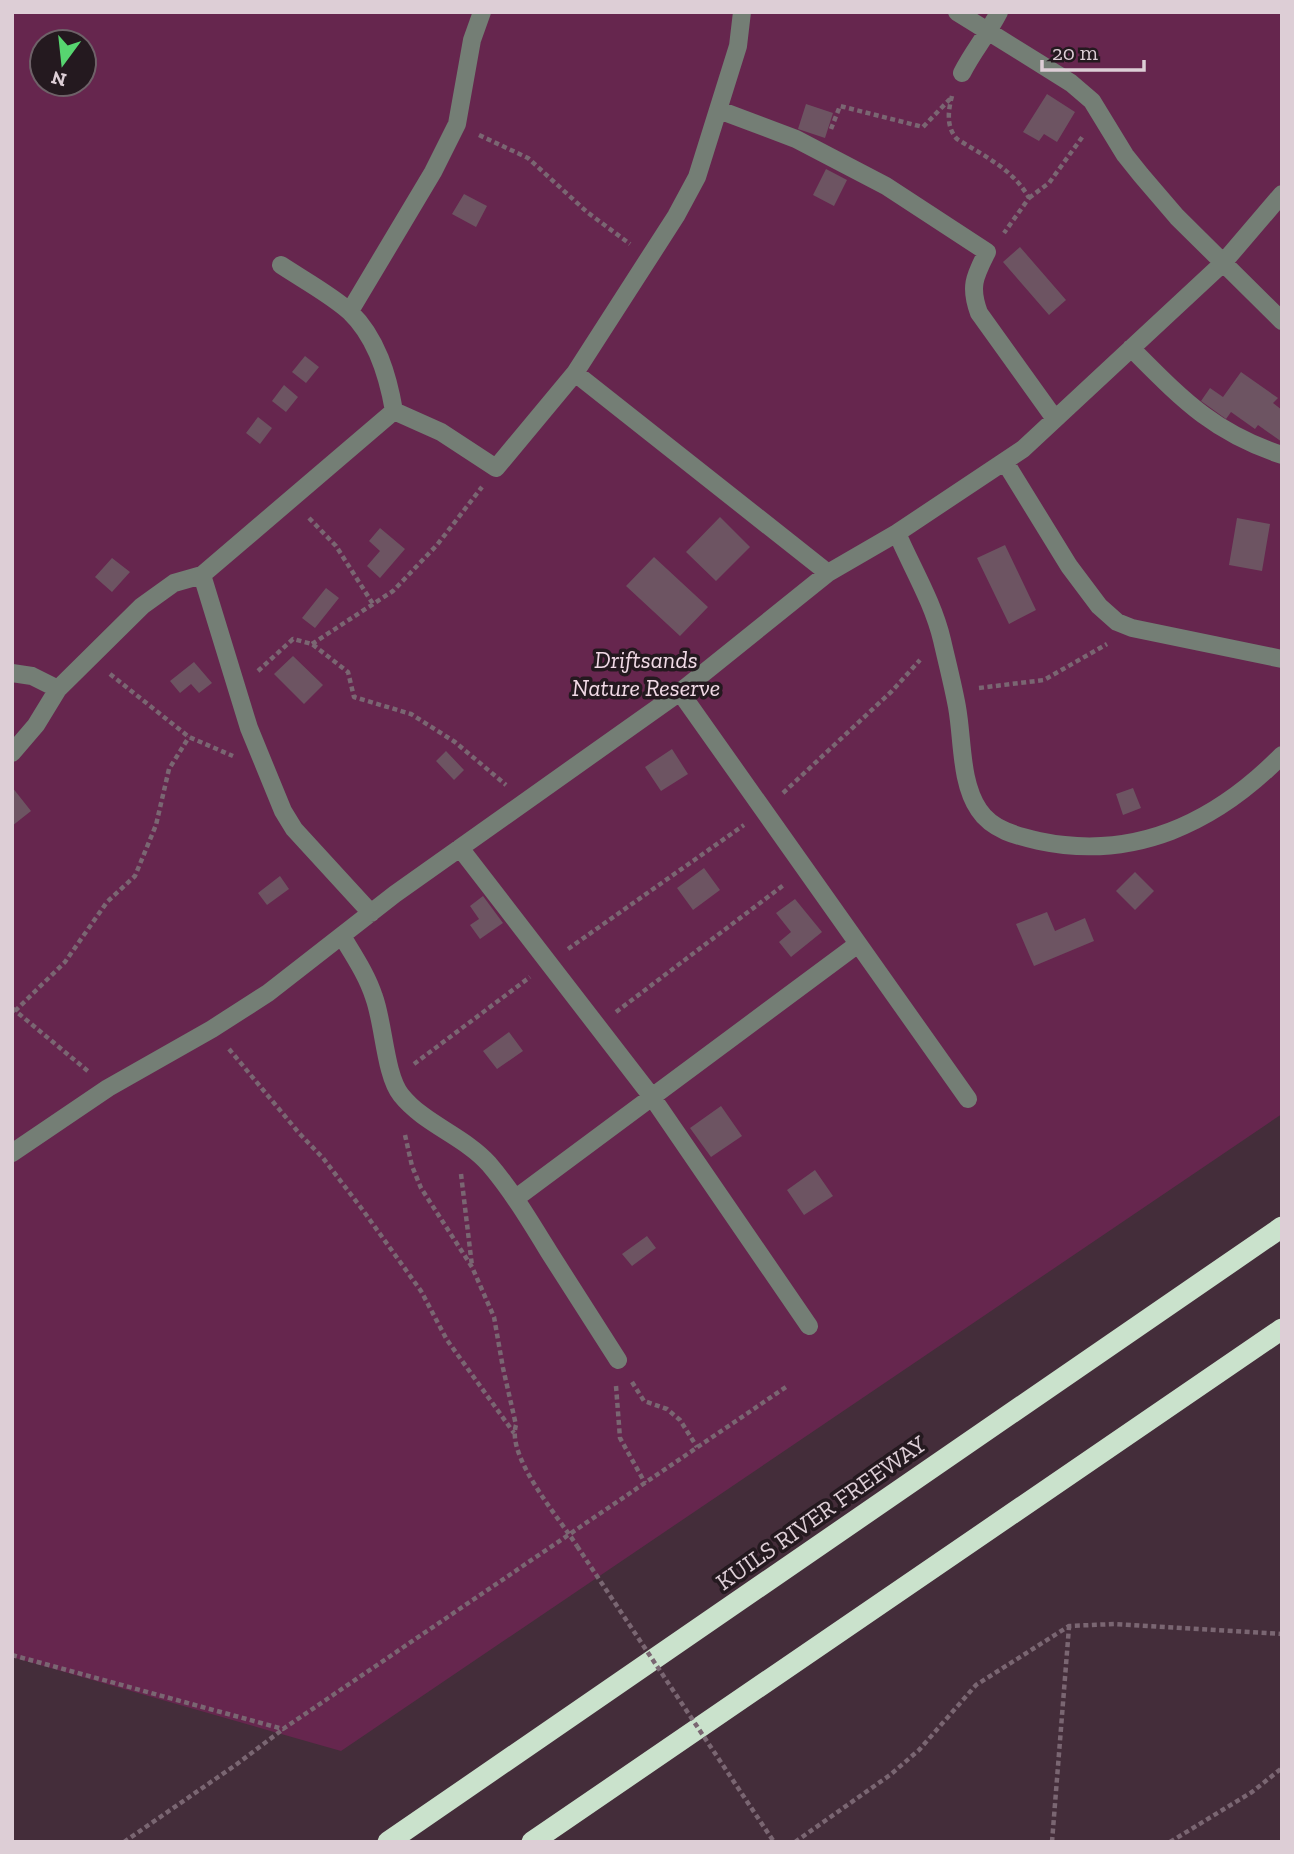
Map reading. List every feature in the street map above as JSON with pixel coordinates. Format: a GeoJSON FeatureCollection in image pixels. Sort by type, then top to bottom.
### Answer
{"type":"FeatureCollection","features":[{"type":"Feature","properties":{"kind":"highway","name":"KUILS RIVER FREEWAY"},"geometry":{"type":"LineString","coordinates":[[388,1842],[1282,1227]]}},
{"type":"Feature","properties":{"kind":"highway"},"geometry":{"type":"LineString","coordinates":[[532,1842],[1282,1329]]}},
{"type":"Feature","properties":{"kind":"street"},"geometry":{"type":"LineString","coordinates":[[349,312],[433,172],[457,124],[472,40],[482,12]]}},
{"type":"Feature","properties":{"kind":"street"},"geometry":{"type":"LineString","coordinates":[[394,411],[441,432],[496,468],[575,373],[697,177],[737,46],[743,12]]}},
{"type":"Feature","properties":{"kind":"street"},"geometry":{"type":"LineString","coordinates":[[957,12],[1072,83],[1092,101],[1125,155],[1177,217],[1282,321]]}},
{"type":"Feature","properties":{"kind":"street"},"geometry":{"type":"LineString","coordinates":[[962,72],[971,55],[990,31],[999,12]]}},
{"type":"Feature","properties":{"kind":"street"},"geometry":{"type":"LineString","coordinates":[[719,110],[796,139],[886,186],[987,252],[973,285],[974,300],[979,313],[1055,419]]}},
{"type":"Feature","properties":{"kind":"street"},"geometry":{"type":"LineString","coordinates":[[12,1153],[108,1088],[212,1029],[268,993],[371,913],[680,692],[828,573],[897,533],[1023,449],[1223,263],[1282,194]]}},
{"type":"Feature","properties":{"kind":"street"},"geometry":{"type":"LineString","coordinates":[[281,265],[349,312],[377,351],[390,387],[394,411]]}},
{"type":"Feature","properties":{"kind":"street"},"geometry":{"type":"LineString","coordinates":[[1131,348],[1181,398],[1214,424],[1240,439],[1282,455]]}},
{"type":"Feature","properties":{"kind":"street"},"geometry":{"type":"LineString","coordinates":[[575,373],[828,573]]}},
{"type":"Feature","properties":{"kind":"street"},"geometry":{"type":"LineString","coordinates":[[12,753],[36,725],[58,689],[142,606],[174,583],[202,575],[394,411]]}},
{"type":"Feature","properties":{"kind":"street"},"geometry":{"type":"LineString","coordinates":[[1005,462],[1069,566],[1098,607],[1117,622],[1132,628],[1282,659]]}},
{"type":"Feature","properties":{"kind":"street"},"geometry":{"type":"LineString","coordinates":[[897,533],[941,636],[970,791],[979,810],[991,823],[1015,836],[1080,847],[1111,846],[1146,840],[1178,830],[1209,812],[1258,777],[1282,755]]}},
{"type":"Feature","properties":{"kind":"street"},"geometry":{"type":"LineString","coordinates":[[202,575],[237,689],[273,791],[294,829],[371,913]]}},
{"type":"Feature","properties":{"kind":"street"},"geometry":{"type":"LineString","coordinates":[[12,673],[32,676],[58,689]]}},
{"type":"Feature","properties":{"kind":"street"},"geometry":{"type":"LineString","coordinates":[[680,692],[968,1099]]}},
{"type":"Feature","properties":{"kind":"street"},"geometry":{"type":"LineString","coordinates":[[460,848],[652,1097],[809,1326]]}},
{"type":"Feature","properties":{"kind":"street"},"geometry":{"type":"LineString","coordinates":[[342,936],[366,977],[374,997],[396,1087],[422,1114],[461,1139],[487,1162],[516,1198],[618,1360]]}},
{"type":"Feature","properties":{"kind":"street"},"geometry":{"type":"LineString","coordinates":[[516,1198],[858,944]]}},
{"type":"Feature","properties":{"kind":"path"},"geometry":{"type":"LineString","coordinates":[[962,72],[951,99],[948,121],[951,132],[957,139],[1010,173],[1029,198]]}},
{"type":"Feature","properties":{"kind":"path"},"geometry":{"type":"LineString","coordinates":[[822,153],[840,106],[923,127],[951,99]]}},
{"type":"Feature","properties":{"kind":"path"},"geometry":{"type":"LineString","coordinates":[[987,252],[1012,225],[1029,198],[1049,183],[1086,132],[1105,121]]}},
{"type":"Feature","properties":{"kind":"path"},"geometry":{"type":"LineString","coordinates":[[457,124],[528,158],[587,212],[649,258]]}},
{"type":"Feature","properties":{"kind":"path"},"geometry":{"type":"LineString","coordinates":[[312,644],[393,591],[438,545],[496,468]]}},
{"type":"Feature","properties":{"kind":"path"},"geometry":{"type":"LineString","coordinates":[[292,500],[336,546],[373,604]]}},
{"type":"Feature","properties":{"kind":"path"},"geometry":{"type":"LineString","coordinates":[[909,672],[953,691],[1044,680],[1132,628]]}},
{"type":"Feature","properties":{"kind":"path"},"geometry":{"type":"LineString","coordinates":[[514,1433],[516,1425],[494,1317],[472,1267],[421,1188],[412,1166],[396,1087],[548,963],[764,810],[892,691],[941,636]]}},
{"type":"Feature","properties":{"kind":"path"},"geometry":{"type":"LineString","coordinates":[[237,689],[293,639],[312,644],[348,672],[354,697],[411,714],[455,742],[526,802]]}},
{"type":"Feature","properties":{"kind":"path"},"geometry":{"type":"LineString","coordinates":[[91,657],[189,737],[266,770]]}},
{"type":"Feature","properties":{"kind":"path"},"geometry":{"type":"LineString","coordinates":[[108,1088],[13,1009],[65,962],[107,902],[135,876],[156,825],[169,769],[189,737]]}},
{"type":"Feature","properties":{"kind":"path"},"geometry":{"type":"LineString","coordinates":[[597,1027],[805,869]]}},
{"type":"Feature","properties":{"kind":"path"},"geometry":{"type":"LineString","coordinates":[[212,1029],[299,1133],[324,1158],[421,1291],[447,1340],[514,1433],[523,1467],[775,1842]]}},
{"type":"Feature","properties":{"kind":"path"},"geometry":{"type":"LineString","coordinates":[[461,1139],[461,1178],[472,1267]]}},
{"type":"Feature","properties":{"kind":"path"},"geometry":{"type":"LineString","coordinates":[[618,1360],[644,1401],[667,1409],[680,1420],[697,1447]]}},
{"type":"Feature","properties":{"kind":"path"},"geometry":{"type":"LineString","coordinates":[[618,1360],[616,1393],[620,1438],[645,1483]]}},
{"type":"Feature","properties":{"kind":"path"},"geometry":{"type":"LineString","coordinates":[[124,1842],[283,1729],[786,1387]]}},
{"type":"Feature","properties":{"kind":"path"},"geometry":{"type":"LineString","coordinates":[[795,1842],[909,1759],[976,1685],[1069,1626],[1114,1624],[1282,1634]]}},
{"type":"Feature","properties":{"kind":"path"},"geometry":{"type":"LineString","coordinates":[[1052,1842],[1069,1626]]}},
{"type":"Feature","properties":{"kind":"path"},"geometry":{"type":"LineString","coordinates":[[12,1655],[283,1729]]}},
{"type":"Feature","properties":{"kind":"path"},"geometry":{"type":"LineString","coordinates":[[1170,1842],[1252,1792],[1282,1768]]}},
{"type":"Feature","properties":{"kind":"green space","name":"Driftsands Nature Reserve"},"geometry":{"type":"Polygon","coordinates":[[[12,12],[1282,12],[1282,1114],[341,1751],[12,1657],[12,12]]]}},
{"type":"Feature","properties":{"kind":"building"},"geometry":{"type":"Polygon","coordinates":[[[1047,94],[1075,112],[1057,142],[1044,134],[1039,141],[1023,132],[1047,94]]]}},
{"type":"Feature","properties":{"kind":"building"},"geometry":{"type":"Polygon","coordinates":[[[806,104],[833,113],[825,138],[798,129],[806,104]]]}},
{"type":"Feature","properties":{"kind":"building"},"geometry":{"type":"Polygon","coordinates":[[[826,169],[847,180],[834,206],[813,195],[826,169]]]}},
{"type":"Feature","properties":{"kind":"building"},"geometry":{"type":"Polygon","coordinates":[[[464,194],[487,206],[476,227],[452,214],[464,194]]]}},
{"type":"Feature","properties":{"kind":"building"},"geometry":{"type":"Polygon","coordinates":[[[1020,247],[1066,300],[1049,315],[1003,262],[1020,247]]]}},
{"type":"Feature","properties":{"kind":"building"},"geometry":{"type":"Polygon","coordinates":[[[305,356],[319,367],[306,383],[292,372],[305,356]]]}},
{"type":"Feature","properties":{"kind":"building"},"geometry":{"type":"Polygon","coordinates":[[[1241,372],[1278,398],[1273,403],[1282,410],[1282,442],[1258,425],[1255,429],[1231,412],[1226,419],[1201,401],[1210,388],[1223,397],[1241,372]]]}},
{"type":"Feature","properties":{"kind":"building"},"geometry":{"type":"Polygon","coordinates":[[[284,385],[298,397],[286,412],[272,401],[284,385]]]}},
{"type":"Feature","properties":{"kind":"building"},"geometry":{"type":"Polygon","coordinates":[[[258,417],[272,428],[260,444],[246,433],[258,417]]]}},
{"type":"Feature","properties":{"kind":"building"},"geometry":{"type":"Polygon","coordinates":[[[720,517],[750,547],[716,581],[686,552],[720,517]]]}},
{"type":"Feature","properties":{"kind":"building"},"geometry":{"type":"Polygon","coordinates":[[[1237,518],[1270,524],[1262,571],[1229,565],[1237,518]]]}},
{"type":"Feature","properties":{"kind":"building"},"geometry":{"type":"Polygon","coordinates":[[[380,528],[405,549],[380,578],[367,566],[380,551],[369,541],[380,528]]]}},
{"type":"Feature","properties":{"kind":"building"},"geometry":{"type":"Polygon","coordinates":[[[1005,545],[1036,610],[1009,624],[977,558],[1005,545]]]}},
{"type":"Feature","properties":{"kind":"building"},"geometry":{"type":"Polygon","coordinates":[[[654,557],[708,607],[680,636],[626,586],[654,557]]]}},
{"type":"Feature","properties":{"kind":"building"},"geometry":{"type":"Polygon","coordinates":[[[112,558],[130,572],[112,592],[95,577],[112,558]]]}},
{"type":"Feature","properties":{"kind":"building"},"geometry":{"type":"Polygon","coordinates":[[[326,588],[339,598],[315,628],[302,618],[326,588]]]}},
{"type":"Feature","properties":{"kind":"building"},"geometry":{"type":"Polygon","coordinates":[[[293,656],[323,685],[304,704],[274,674],[293,656]]]}},
{"type":"Feature","properties":{"kind":"building"},"geometry":{"type":"Polygon","coordinates":[[[194,662],[212,683],[199,693],[191,684],[180,693],[170,681],[194,662]]]}},
{"type":"Feature","properties":{"kind":"building"},"geometry":{"type":"Polygon","coordinates":[[[672,749],[688,774],[661,791],[645,767],[672,749]]]}},
{"type":"Feature","properties":{"kind":"building"},"geometry":{"type":"Polygon","coordinates":[[[446,751],[464,770],[454,780],[436,761],[446,751]]]}},
{"type":"Feature","properties":{"kind":"building"},"geometry":{"type":"Polygon","coordinates":[[[12,787],[31,811],[12,826],[12,787]]]}},
{"type":"Feature","properties":{"kind":"building"},"geometry":{"type":"Polygon","coordinates":[[[1133,788],[1141,808],[1123,815],[1116,794],[1133,788]]]}},
{"type":"Feature","properties":{"kind":"building"},"geometry":{"type":"Polygon","coordinates":[[[704,868],[720,890],[693,910],[677,888],[704,868]]]}},
{"type":"Feature","properties":{"kind":"building"},"geometry":{"type":"Polygon","coordinates":[[[1135,872],[1154,891],[1135,910],[1116,891],[1135,872]]]}},
{"type":"Feature","properties":{"kind":"building"},"geometry":{"type":"Polygon","coordinates":[[[280,876],[289,889],[267,905],[258,893],[280,876]]]}},
{"type":"Feature","properties":{"kind":"building"},"geometry":{"type":"Polygon","coordinates":[[[483,896],[503,923],[480,939],[470,925],[479,919],[470,906],[483,896]]]}},
{"type":"Feature","properties":{"kind":"building"},"geometry":{"type":"Polygon","coordinates":[[[795,899],[822,932],[791,957],[779,942],[791,932],[776,913],[795,899]]]}},
{"type":"Feature","properties":{"kind":"building"},"geometry":{"type":"Polygon","coordinates":[[[1047,912],[1055,931],[1085,918],[1094,941],[1034,966],[1016,924],[1047,912]]]}},
{"type":"Feature","properties":{"kind":"building"},"geometry":{"type":"Polygon","coordinates":[[[509,1032],[523,1051],[497,1069],[483,1051],[509,1032]]]}},
{"type":"Feature","properties":{"kind":"building"},"geometry":{"type":"Polygon","coordinates":[[[721,1106],[742,1136],[711,1157],[690,1128],[721,1106]]]}},
{"type":"Feature","properties":{"kind":"building"},"geometry":{"type":"Polygon","coordinates":[[[815,1170],[833,1196],[804,1215],[787,1190],[815,1170]]]}},
{"type":"Feature","properties":{"kind":"building"},"geometry":{"type":"Polygon","coordinates":[[[647,1236],[656,1248],[632,1266],[622,1254],[647,1236]]]}}]}
